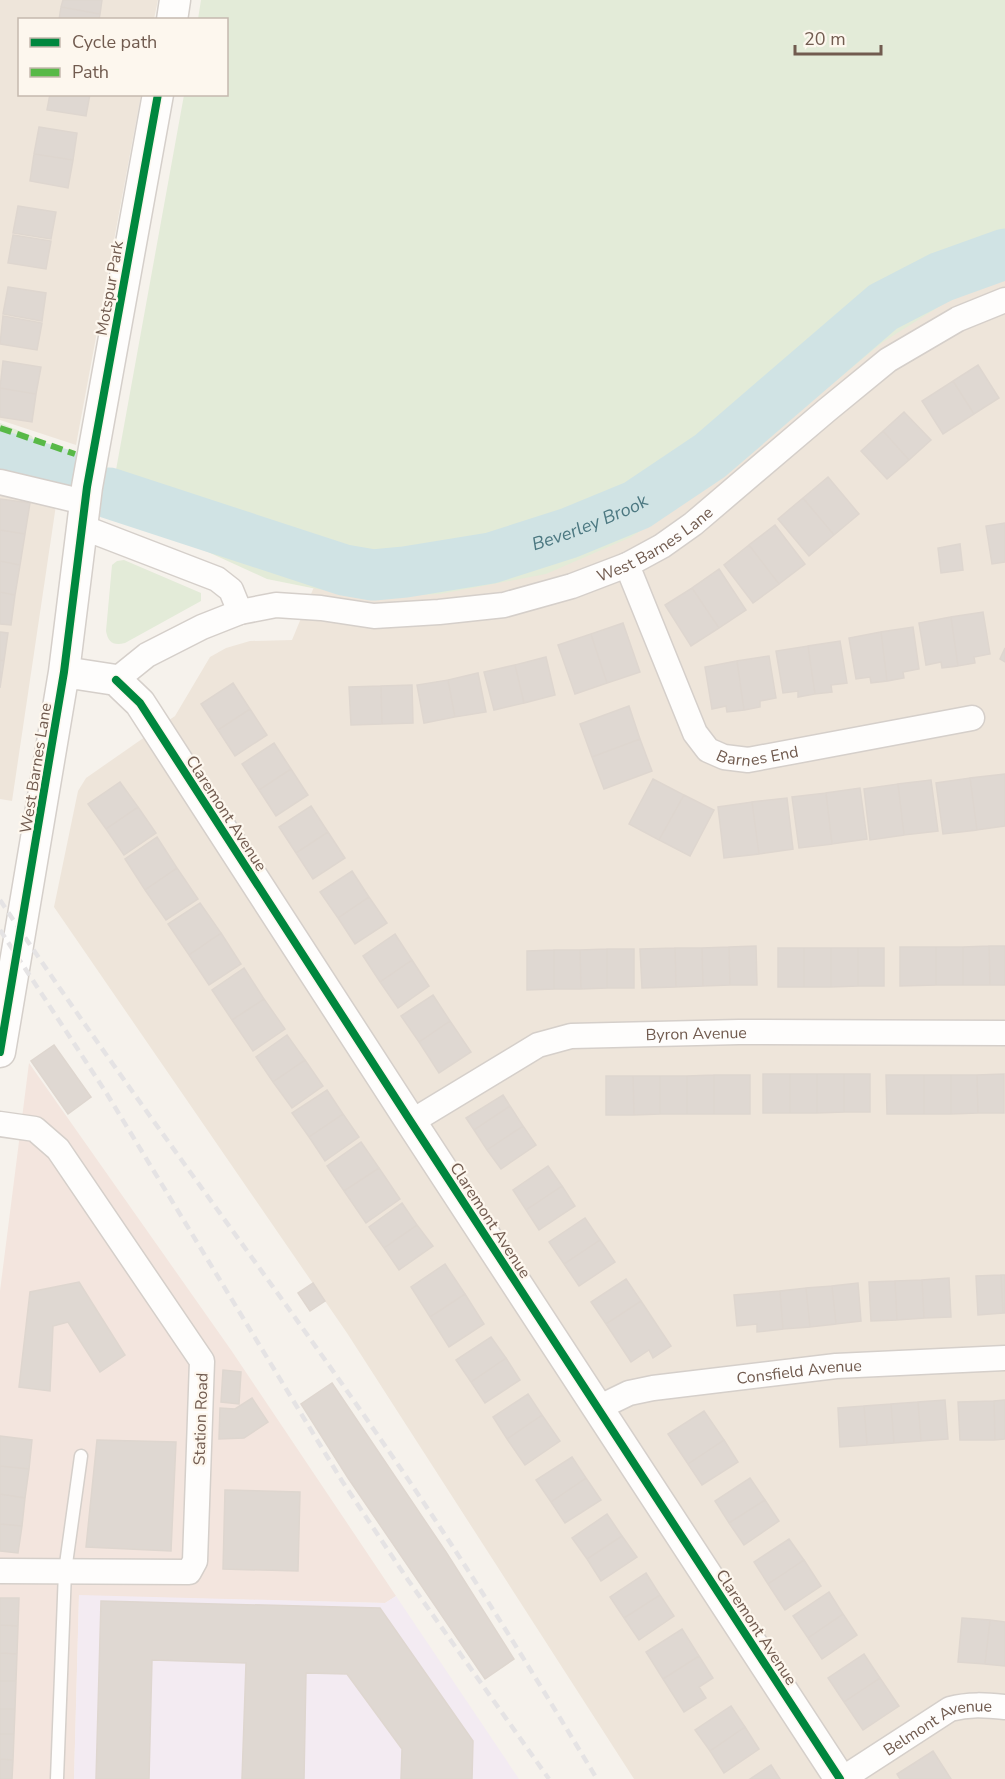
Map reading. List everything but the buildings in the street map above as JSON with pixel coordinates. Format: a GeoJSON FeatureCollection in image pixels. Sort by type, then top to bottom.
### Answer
{"type":"FeatureCollection","features":[{"type":"Feature","properties":{"kind":"street"},"geometry":{"type":"LineString","coordinates":[[172,18],[175,0]]}},
{"type":"Feature","properties":{"kind":"street","name":"Motspur Park"},"geometry":{"type":"LineString","coordinates":[[84,505],[158,96]]}},
{"type":"Feature","properties":{"kind":"street","name":"West Barnes Lane"},"geometry":{"type":"LineString","coordinates":[[116,680],[147,655],[202,627],[240,612],[276,605],[321,608],[374,616],[472,609],[504,604],[572,586],[627,565],[662,546],[693,524],[888,360],[958,319],[1005,300]]}},
{"type":"Feature","properties":{"kind":"street"},"geometry":{"type":"LineString","coordinates":[[0,482],[84,505],[218,579],[231,590],[240,612]]}},
{"type":"Feature","properties":{"kind":"street","name":"West Barnes Lane"},"geometry":{"type":"LineString","coordinates":[[0,1052],[2,1013],[17,956],[64,672],[84,505]]}},
{"type":"Feature","properties":{"kind":"street","name":"Barnes End"},"geometry":{"type":"LineString","coordinates":[[627,565],[695,733],[708,750],[724,757],[748,760],[972,718]]}},
{"type":"Feature","properties":{"kind":"street"},"geometry":{"type":"LineString","coordinates":[[64,672],[116,680]]}},
{"type":"Feature","properties":{"kind":"street","name":"Claremont Avenue"},"geometry":{"type":"LineString","coordinates":[[116,680],[140,703],[841,1779]]}},
{"type":"Feature","properties":{"kind":"street","name":"Byron Avenue"},"geometry":{"type":"LineString","coordinates":[[411,1122],[538,1045],[571,1036],[739,1032],[1005,1033]]}},
{"type":"Feature","properties":{"kind":"street","name":"Station Road"},"geometry":{"type":"LineString","coordinates":[[0,1124],[35,1129],[58,1149],[202,1360],[195,1561],[189,1572],[0,1571]]}},
{"type":"Feature","properties":{"kind":"street","name":"Consfield Avenue"},"geometry":{"type":"LineString","coordinates":[[598,1408],[629,1393],[653,1388],[837,1366],[1005,1358]]}},
{"type":"Feature","properties":{"kind":"street","name":"Belmont Avenue"},"geometry":{"type":"LineString","coordinates":[[841,1779],[950,1709],[982,1704],[1005,1707]]}},
{"type":"Feature","properties":{"kind":"lane"},"geometry":{"type":"LineString","coordinates":[[57,1779],[65,1571],[81,1456]]}},
{"type":"Feature","properties":{"kind":"shaded area"},"geometry":{"type":"Polygon","coordinates":[[[0,0],[158,0],[154,18],[18,18],[18,96],[141,96],[76,445],[0,420],[0,0]]]}},
{"type":"Feature","properties":{"kind":"shaded area"},"geometry":{"type":"Polygon","coordinates":[[[1005,275],[1005,1779],[634,1779],[347,1333],[54,907],[78,791],[86,778],[175,716],[210,657],[226,648],[250,641],[292,640],[314,587],[882,341],[943,301],[1005,275]]]}},
{"type":"Feature","properties":{"kind":"shaded area"},"geometry":{"type":"Polygon","coordinates":[[[0,465],[59,485],[12,801],[0,799],[0,465]]]}},
{"type":"Feature","properties":{"kind":"shaded area"},"geometry":{"type":"Polygon","coordinates":[[[29,1063],[231,1350],[396,1596],[385,1603],[79,1596],[74,1779],[0,1779],[0,1291],[29,1063]]]}},
{"type":"Feature","properties":{"kind":"shaded area"},"geometry":{"type":"Polygon","coordinates":[[[79,1595],[385,1603],[396,1596],[519,1779],[74,1779],[79,1595]]]}},
{"type":"Feature","properties":{"kind":"green space"},"geometry":{"type":"Polygon","coordinates":[[[201,0],[1005,0],[1005,278],[945,303],[883,342],[703,490],[631,537],[546,574],[440,594],[379,597],[317,589],[267,579],[208,552],[108,512],[106,509],[113,472],[116,470],[184,96],[228,96],[228,18],[198,18],[201,0]]]}},
{"type":"Feature","properties":{"kind":"green space"},"geometry":{"type":"Polygon","coordinates":[[[0,423],[32,436],[37,446],[29,472],[22,475],[0,468],[0,423]]]}},
{"type":"Feature","properties":{"kind":"green space"},"geometry":{"type":"Polygon","coordinates":[[[124,560],[201,593],[201,601],[125,643],[112,642],[106,631],[112,565],[124,560]]]}},
{"type":"Feature","properties":{"kind":"waterway","name":"Beverley Brook"},"geometry":{"type":"LineString","coordinates":[[109,493],[344,570],[373,575],[491,558],[569,533],[637,505],[710,456],[883,307],[941,277],[1005,254]]}},
{"type":"Feature","properties":{"kind":"waterway","name":"Beverley Brook"},"geometry":{"type":"LineString","coordinates":[[0,456],[64,475]]}},
{"type":"Feature","properties":{"kind":"railway"},"geometry":{"type":"LineString","coordinates":[[0,900],[95,1039],[340,1381],[415,1490],[495,1613],[597,1779]]}},
{"type":"Feature","properties":{"kind":"railway"},"geometry":{"type":"LineString","coordinates":[[0,930],[107,1094],[342,1481],[408,1580],[549,1779]]}},
{"type":"Feature","properties":{"kind":"marked path"},"geometry":{"type":"LineString","coordinates":[[0,428],[75,454]]}},
{"type":"Feature","properties":{"kind":"cycle path"},"geometry":{"type":"LineString","coordinates":[[0,1052],[64,672],[87,487],[158,96]]}},
{"type":"Feature","properties":{"kind":"cycle path"},"geometry":{"type":"LineString","coordinates":[[116,680],[140,703],[840,1779]]}}]}
